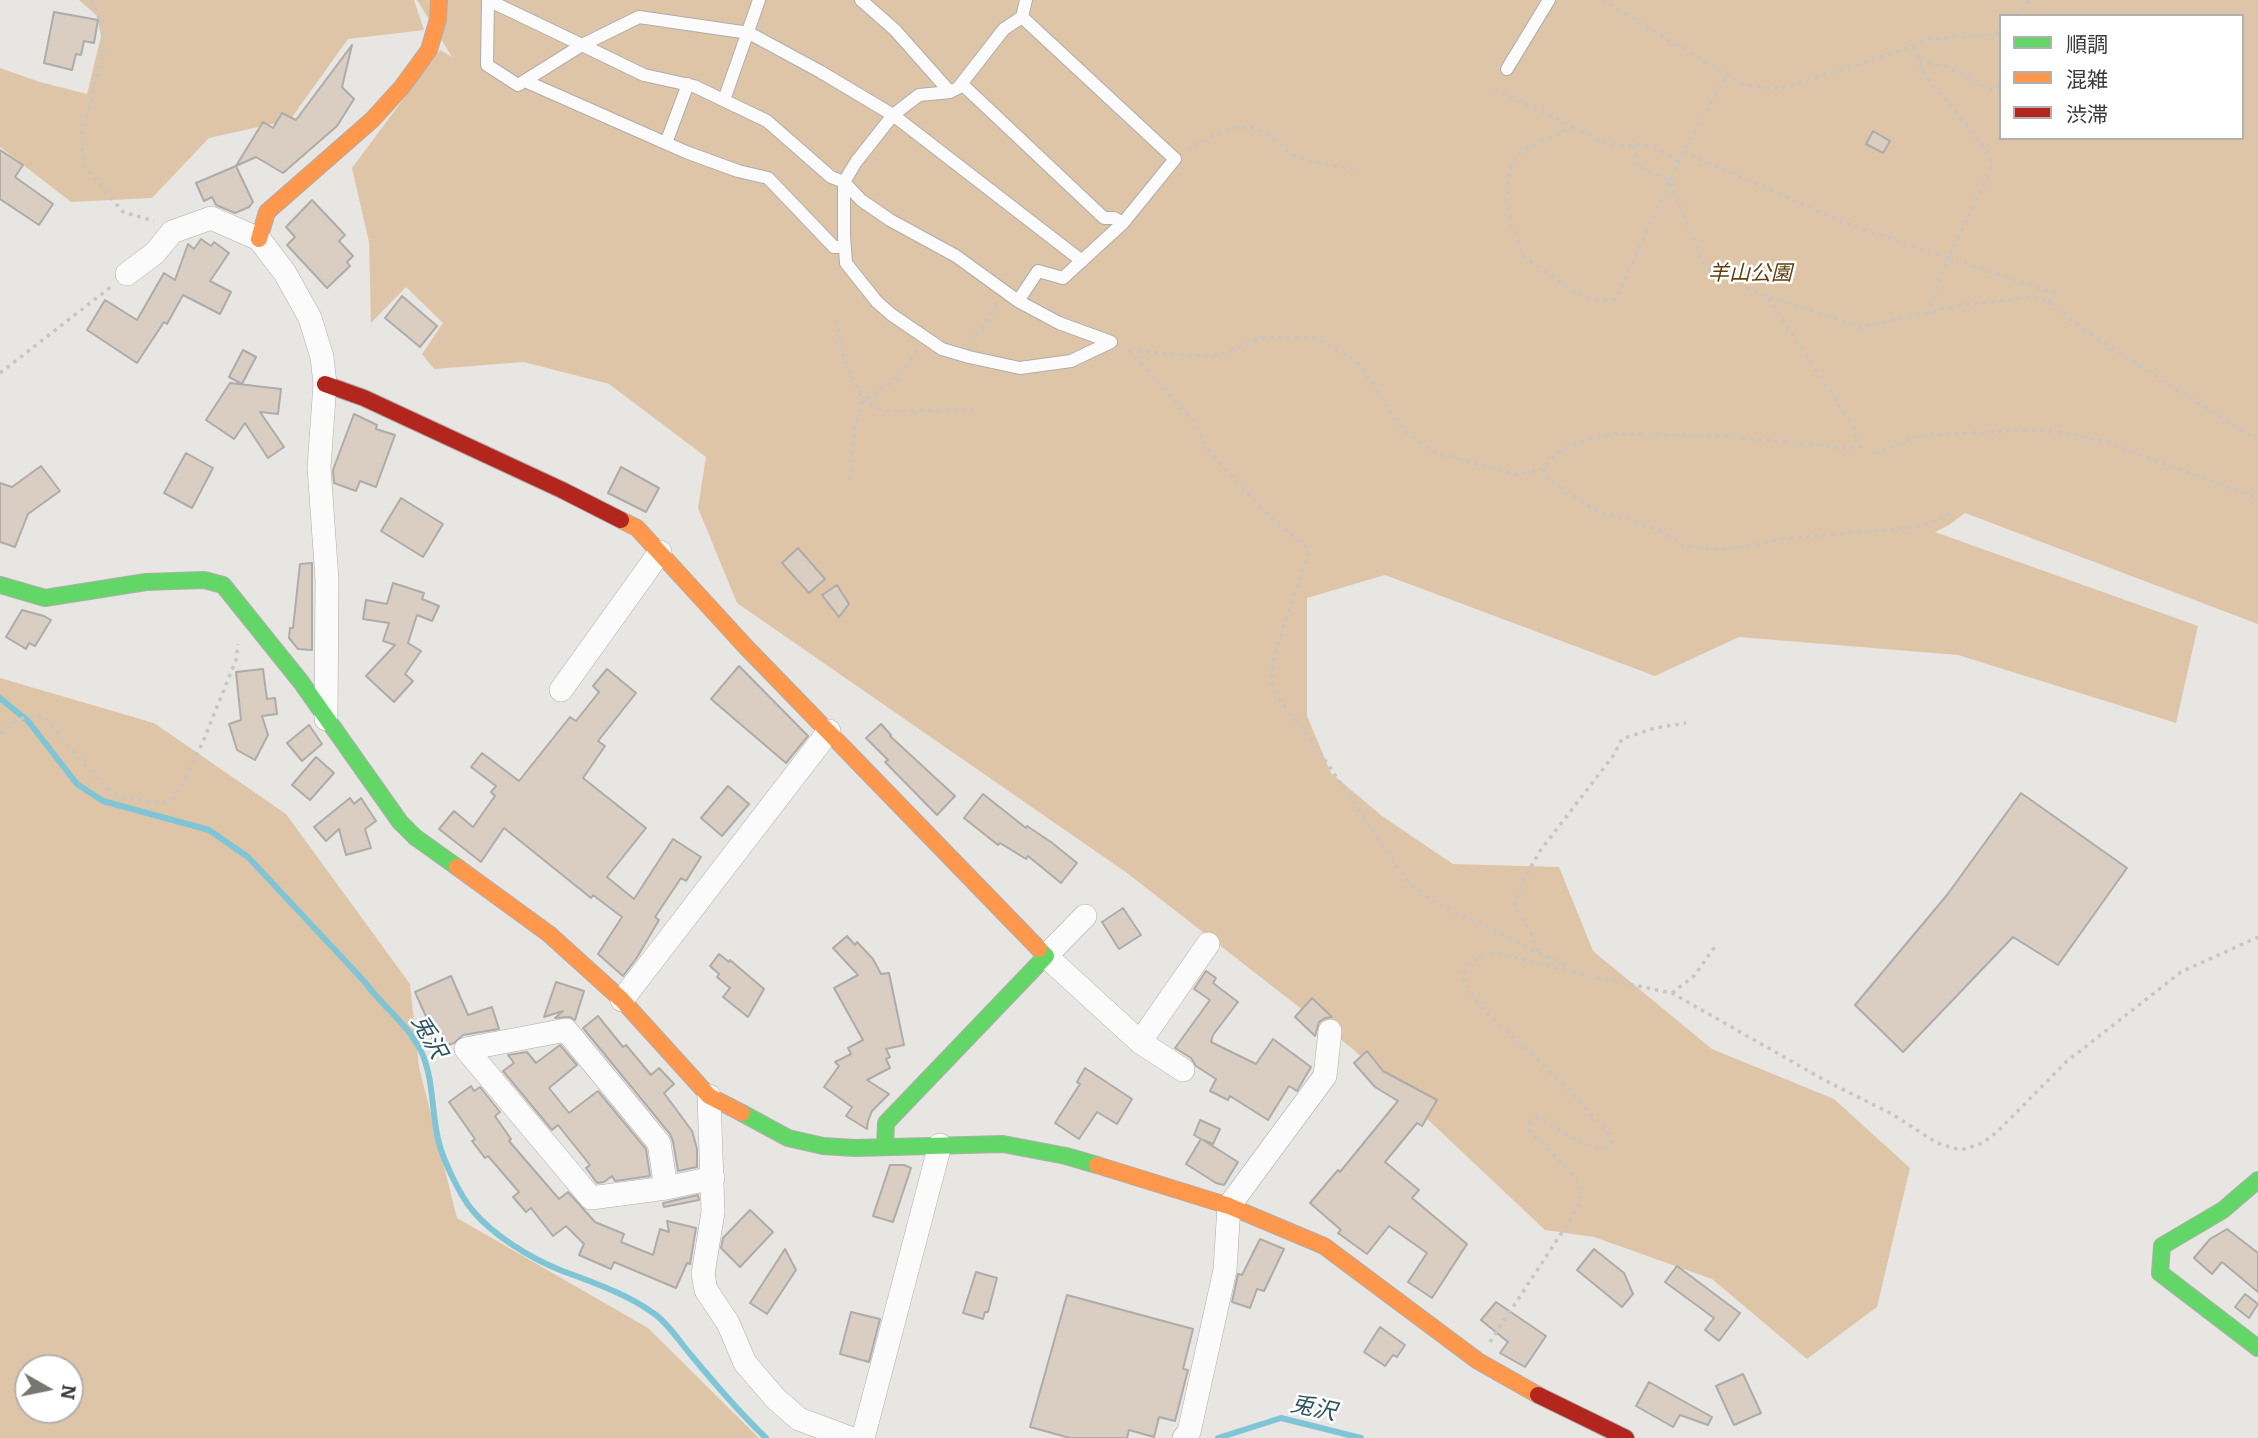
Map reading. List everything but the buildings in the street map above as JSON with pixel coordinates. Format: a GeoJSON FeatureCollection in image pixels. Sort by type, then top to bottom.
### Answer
{"type":"FeatureCollection","features":[{"type":"Feature","properties":{"kind":"street"},"geometry":{"type":"LineString","coordinates":[[259,239],[267,212],[372,120],[402,87],[429,50],[438,19],[439,0]]}},
{"type":"Feature","properties":{"kind":"street"},"geometry":{"type":"LineString","coordinates":[[127,274],[155,253],[172,232],[211,218],[259,239],[285,273],[310,318],[322,358],[325,384],[319,467],[327,580],[326,719]]}},
{"type":"Feature","properties":{"kind":"street"},"geometry":{"type":"LineString","coordinates":[[325,384],[364,398],[562,490],[636,528],[746,647],[1046,956],[1140,1042],[1183,1070]]}},
{"type":"Feature","properties":{"kind":"street"},"geometry":{"type":"LineString","coordinates":[[561,690],[660,552]]}},
{"type":"Feature","properties":{"kind":"street"},"geometry":{"type":"LineString","coordinates":[[0,585],[45,598],[146,582],[204,580],[223,585],[301,682],[400,822],[415,837],[549,934],[622,1000],[709,1096],[788,1138],[823,1146],[855,1148],[1003,1144],[1066,1156],[1230,1206],[1324,1247],[1478,1361],[1540,1396],[1626,1438]]}},
{"type":"Feature","properties":{"kind":"street"},"geometry":{"type":"LineString","coordinates":[[622,1000],[829,731]]}},
{"type":"Feature","properties":{"kind":"street"},"geometry":{"type":"LineString","coordinates":[[885,1146],[887,1123],[1085,916]]}},
{"type":"Feature","properties":{"kind":"street"},"geometry":{"type":"LineString","coordinates":[[1140,1042],[1208,944]]}},
{"type":"Feature","properties":{"kind":"street"},"geometry":{"type":"LineString","coordinates":[[666,1188],[659,1143],[566,1030],[466,1049],[592,1198],[666,1188],[712,1178]]}},
{"type":"Feature","properties":{"kind":"street"},"geometry":{"type":"LineString","coordinates":[[1184,1438],[1189,1432],[1225,1270],[1230,1206],[1325,1076],[1331,1031]]}},
{"type":"Feature","properties":{"kind":"street"},"geometry":{"type":"LineString","coordinates":[[709,1096],[713,1212],[702,1274],[706,1290],[728,1323],[746,1363],[776,1399],[799,1419],[850,1438]]}},
{"type":"Feature","properties":{"kind":"street"},"geometry":{"type":"LineString","coordinates":[[863,1438],[940,1145]]}},
{"type":"Feature","properties":{"kind":"street"},"geometry":{"type":"LineString","coordinates":[[2258,1180],[2223,1210],[2162,1246],[2160,1273],[2258,1348]]}},
{"type":"Feature","properties":{"kind":"lane"},"geometry":{"type":"LineString","coordinates":[[1082,261],[893,115],[749,33],[639,17],[582,45],[518,85],[486,65],[488,0],[582,45],[644,75],[688,85],[767,121],[831,177],[844,182],[860,200],[890,220],[956,256],[1018,302],[1059,323],[1111,342]]}},
{"type":"Feature","properties":{"kind":"lane"},"geometry":{"type":"LineString","coordinates":[[724,100],[759,0]]}},
{"type":"Feature","properties":{"kind":"lane"},"geometry":{"type":"LineString","coordinates":[[861,0],[895,30],[950,92]]}},
{"type":"Feature","properties":{"kind":"lane"},"geometry":{"type":"LineString","coordinates":[[1026,0],[1022,17],[1004,29],[963,85],[950,92],[919,95],[893,115],[856,162],[844,182],[846,263],[877,302],[942,349],[954,353],[1020,369],[1071,362],[1111,342]]}},
{"type":"Feature","properties":{"kind":"lane"},"geometry":{"type":"LineString","coordinates":[[1507,69],[1549,0]]}},
{"type":"Feature","properties":{"kind":"lane"},"geometry":{"type":"LineString","coordinates":[[1018,302],[1038,271],[1063,278],[1082,261],[1123,223],[1175,159],[1022,17]]}},
{"type":"Feature","properties":{"kind":"lane"},"geometry":{"type":"LineString","coordinates":[[525,81],[666,143],[738,171],[768,178],[834,247],[845,247]]}},
{"type":"Feature","properties":{"kind":"lane"},"geometry":{"type":"LineString","coordinates":[[666,143],[688,85]]}},
{"type":"Feature","properties":{"kind":"lane"},"geometry":{"type":"LineString","coordinates":[[963,85],[1104,218],[1114,218],[1123,223]]}},
{"type":"Feature","properties":{"kind":"path"},"geometry":{"type":"LineString","coordinates":[[91,0],[100,18],[103,54],[81,137],[83,164],[123,212],[180,229]]}},
{"type":"Feature","properties":{"kind":"path"},"geometry":{"type":"LineString","coordinates":[[1602,0],[1742,84],[1767,88],[1786,87],[1931,39],[1988,35],[1999,32]]}},
{"type":"Feature","properties":{"kind":"path"},"geometry":{"type":"LineString","coordinates":[[2018,14],[2030,0]]}},
{"type":"Feature","properties":{"kind":"path"},"geometry":{"type":"LineString","coordinates":[[1913,46],[1924,74],[1992,160],[1990,172],[1948,258],[1927,313]]}},
{"type":"Feature","properties":{"kind":"path"},"geometry":{"type":"LineString","coordinates":[[1919,60],[1948,68],[1993,90],[1999,86]]}},
{"type":"Feature","properties":{"kind":"path"},"geometry":{"type":"LineString","coordinates":[[1573,127],[1521,150],[1510,169],[1506,202],[1512,226],[1524,257],[1573,291],[1601,301],[1616,299],[1679,161],[1727,75]]}},
{"type":"Feature","properties":{"kind":"path"},"geometry":{"type":"LineString","coordinates":[[1495,89],[1607,144],[1642,144],[1679,161]]}},
{"type":"Feature","properties":{"kind":"path"},"geometry":{"type":"LineString","coordinates":[[1175,159],[1230,127],[1251,127],[1274,139],[1293,155],[1357,170]]}},
{"type":"Feature","properties":{"kind":"path"},"geometry":{"type":"LineString","coordinates":[[1635,145],[1636,165],[1670,181],[1702,261],[1711,271],[1767,297],[1861,327],[1957,306],[2031,297],[2049,303],[2096,338],[2258,441]]}},
{"type":"Feature","properties":{"kind":"path"},"geometry":{"type":"LineString","coordinates":[[1684,152],[1847,223],[2054,293],[2049,303]]}},
{"type":"Feature","properties":{"kind":"path"},"geometry":{"type":"LineString","coordinates":[[0,373],[127,274]]}},
{"type":"Feature","properties":{"kind":"path"},"geometry":{"type":"LineString","coordinates":[[954,353],[982,328],[1006,292]]}},
{"type":"Feature","properties":{"kind":"path"},"geometry":{"type":"LineString","coordinates":[[1767,297],[1853,426],[1856,438]]}},
{"type":"Feature","properties":{"kind":"path"},"geometry":{"type":"LineString","coordinates":[[837,320],[843,355],[863,401],[884,411],[973,410]]}},
{"type":"Feature","properties":{"kind":"path"},"geometry":{"type":"LineString","coordinates":[[850,480],[855,424],[863,401],[900,377],[925,337]]}},
{"type":"Feature","properties":{"kind":"path"},"geometry":{"type":"LineString","coordinates":[[1111,342],[1129,350],[1179,355],[1222,355],[1265,337],[1315,338],[1358,363],[1403,430],[1436,453],[1518,475],[1544,468],[1555,454],[1565,448],[1613,434],[1722,436],[1849,448],[1866,446]]}},
{"type":"Feature","properties":{"kind":"path"},"geometry":{"type":"LineString","coordinates":[[1129,350],[1193,421],[1210,454],[1269,516],[1306,547],[1308,555],[1273,661],[1271,681],[1283,705],[1303,728],[1406,879],[1429,899],[1578,972]]}},
{"type":"Feature","properties":{"kind":"path"},"geometry":{"type":"LineString","coordinates":[[1874,454],[1917,436],[2024,430],[2056,432],[2100,440],[2258,498]]}},
{"type":"Feature","properties":{"kind":"path"},"geometry":{"type":"LineString","coordinates":[[1544,468],[1548,480],[1600,513],[1627,518],[1662,531],[1685,546],[1721,550],[1781,539],[1920,527],[1950,514]]}},
{"type":"Feature","properties":{"kind":"path"},"geometry":{"type":"LineString","coordinates":[[0,734],[21,718],[32,715],[44,718],[106,788],[121,797],[162,804],[173,797],[184,780],[207,732],[236,660],[243,607]]}},
{"type":"Feature","properties":{"kind":"path"},"geometry":{"type":"LineString","coordinates":[[1539,953],[1530,930],[1515,907],[1524,879],[1540,851],[1613,756],[1622,739],[1655,728],[1686,723]]}},
{"type":"Feature","properties":{"kind":"path"},"geometry":{"type":"LineString","coordinates":[[1478,1361],[1574,1214],[1580,1197],[1580,1187],[1574,1178],[1531,1133],[1528,1126],[1530,1121],[1541,1118],[1578,1142],[1597,1148],[1604,1149],[1611,1141],[1610,1135],[1563,1084],[1480,1006],[1464,983],[1463,974],[1468,964],[1485,954],[1502,954],[1672,993],[1826,1081],[1892,1114],[1937,1143],[1961,1150],[1983,1143],[1998,1131],[2066,1062],[2181,972],[2258,937]]}},
{"type":"Feature","properties":{"kind":"path"},"geometry":{"type":"LineString","coordinates":[[1672,993],[1694,976],[1716,945]]}},
{"type":"Feature","properties":{"kind":"green space"},"geometry":{"type":"Polygon","coordinates":[[[79,0],[414,0],[424,30],[348,39],[290,120],[209,138],[152,198],[71,202],[0,147],[0,68],[87,94],[101,36],[97,16],[79,0]]]}},
{"type":"Feature","properties":{"kind":"green space","name":"羊山公園"},"geometry":{"type":"Polygon","coordinates":[[[417,0],[2258,0],[2258,624],[1965,513],[1935,532],[2198,626],[2176,723],[1958,655],[1739,637],[1655,676],[1385,575],[1307,598],[1307,716],[1331,773],[1382,816],[1453,864],[1559,867],[1593,951],[1712,1049],[1834,1099],[1910,1168],[1877,1307],[1807,1359],[1712,1279],[1594,1237],[1545,1230],[1354,1050],[1127,873],[737,603],[698,508],[706,457],[609,384],[524,362],[434,369],[422,354],[443,323],[406,287],[371,323],[369,242],[352,168],[440,50],[452,57],[417,0]]]}},
{"type":"Feature","properties":{"kind":"green space"},"geometry":{"type":"Polygon","coordinates":[[[0,678],[154,723],[286,814],[410,984],[419,1067],[457,1218],[648,1328],[759,1438],[0,1438],[0,678]]]}},
{"type":"Feature","properties":{"kind":"waterway","name":"兎沢"},"geometry":{"type":"LineString","coordinates":[[0,698],[28,721],[77,784],[103,801],[209,830],[248,857],[364,981],[415,1041],[428,1072],[436,1128],[447,1166],[457,1187],[481,1220],[501,1237],[548,1265],[622,1295],[656,1315],[727,1398],[766,1438]]}},
{"type":"Feature","properties":{"kind":"waterway","name":"兎沢"},"geometry":{"type":"LineString","coordinates":[[1218,1438],[1281,1418],[1361,1438]]}},
{"type":"Feature","properties":{"kind":"traffic: fast"},"geometry":{"type":"LineString","coordinates":[[0,585],[45,598],[146,582],[204,580],[223,585],[301,682],[400,822],[415,837],[457,867]]}},
{"type":"Feature","properties":{"kind":"traffic: fast"},"geometry":{"type":"LineString","coordinates":[[885,1146],[886,1123],[1046,956],[1039,949]]}},
{"type":"Feature","properties":{"kind":"traffic: fast"},"geometry":{"type":"LineString","coordinates":[[742,1113],[788,1138],[823,1146],[855,1148],[1003,1144],[1097,1165]]}},
{"type":"Feature","properties":{"kind":"traffic: fast"},"geometry":{"type":"LineString","coordinates":[[2258,1180],[2223,1210],[2162,1246],[2160,1273],[2258,1348]]}},
{"type":"Feature","properties":{"kind":"traffic: slow"},"geometry":{"type":"LineString","coordinates":[[259,239],[267,212],[372,120],[402,87],[429,50],[438,19],[439,0]]}},
{"type":"Feature","properties":{"kind":"traffic: slow"},"geometry":{"type":"LineString","coordinates":[[621,520],[637,528],[746,647],[1039,949]]}},
{"type":"Feature","properties":{"kind":"traffic: slow"},"geometry":{"type":"LineString","coordinates":[[457,867],[549,934],[622,1000],[709,1096],[742,1113]]}},
{"type":"Feature","properties":{"kind":"traffic: slow"},"geometry":{"type":"LineString","coordinates":[[1097,1165],[1229,1206],[1324,1246],[1478,1361],[1538,1395]]}},
{"type":"Feature","properties":{"kind":"traffic: jam"},"geometry":{"type":"LineString","coordinates":[[325,384],[364,398],[621,520]]}},
{"type":"Feature","properties":{"kind":"traffic: jam"},"geometry":{"type":"LineString","coordinates":[[1538,1395],[1626,1438]]}}]}
